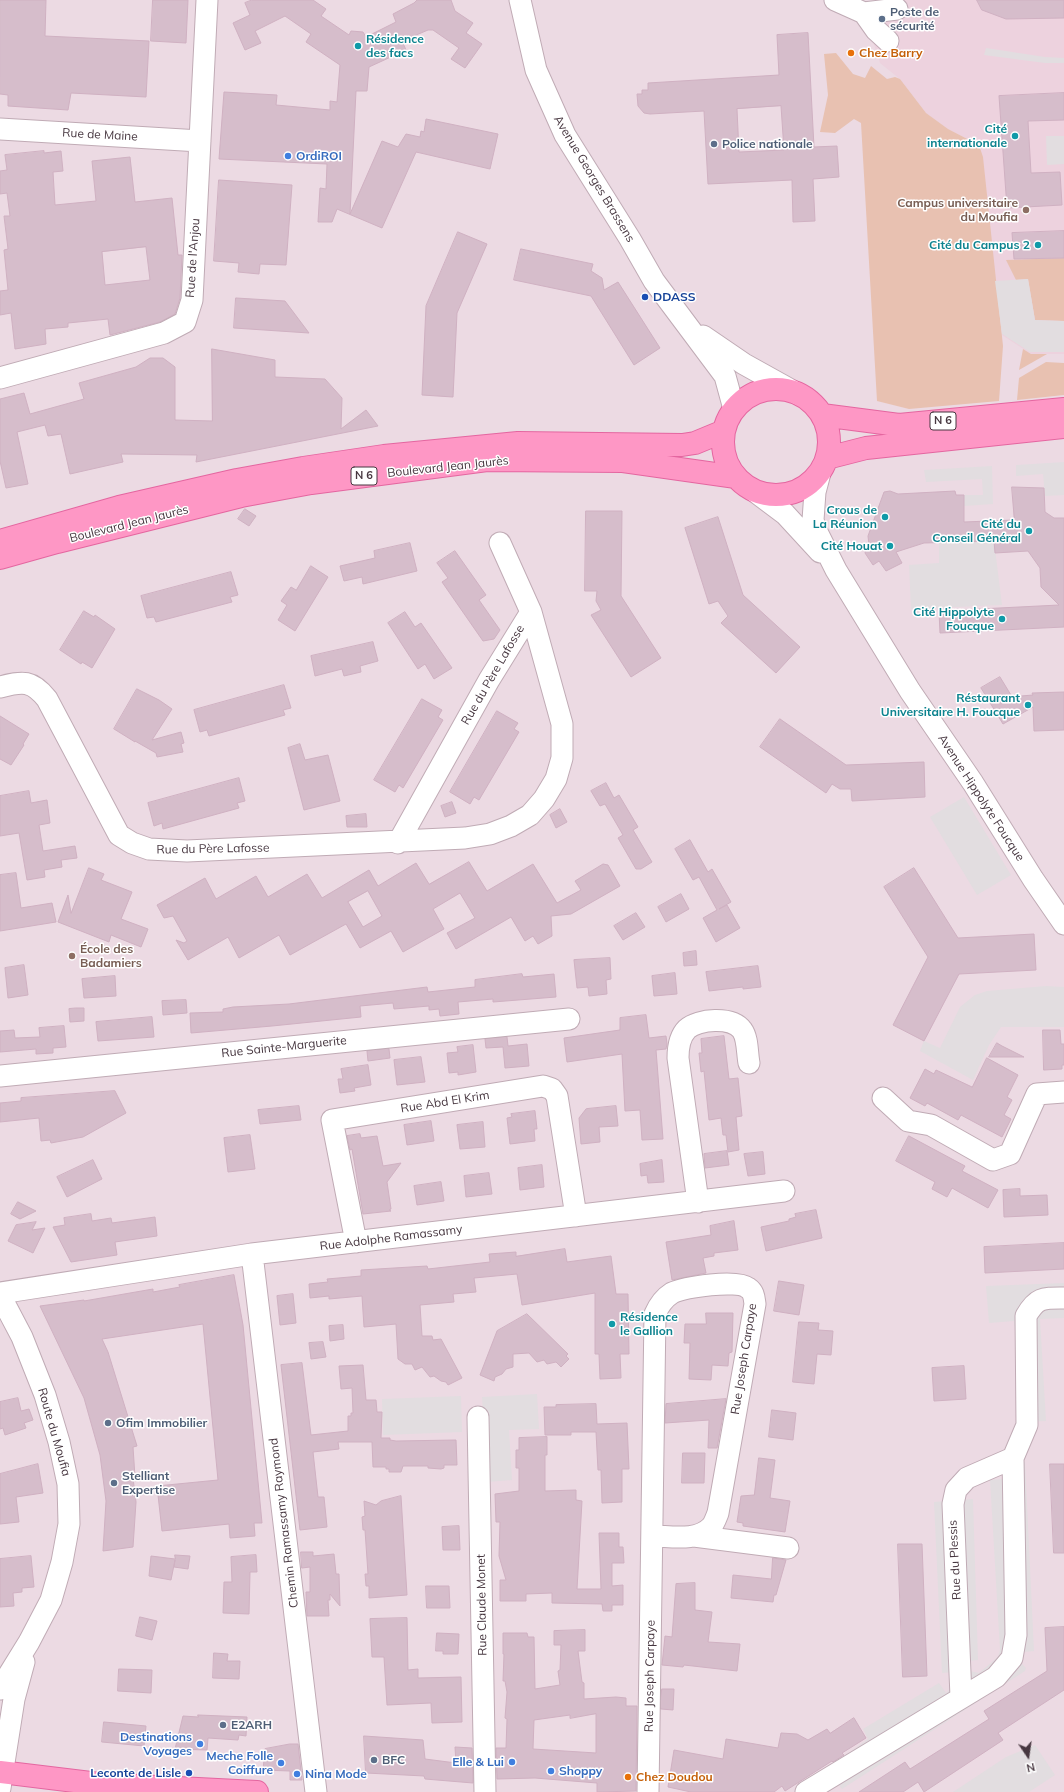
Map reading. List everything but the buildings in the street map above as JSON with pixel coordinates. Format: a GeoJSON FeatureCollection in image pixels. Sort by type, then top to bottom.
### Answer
{"type":"FeatureCollection","features":[{"type":"Feature","properties":{"kind":"main road","name":"Boulevard Jean Jaurès"},"geometry":{"type":"LineString","coordinates":[[781,389],[798,394],[812,402],[822,415],[828,428],[830,443],[824,466],[809,484],[795,492],[781,495],[767,494],[753,490],[736,477],[727,463],[723,447],[724,431],[728,420],[734,410],[747,398],[764,390],[781,389]]}},
{"type":"Feature","properties":{"kind":"main road","name":"N 6"},"geometry":{"type":"LineString","coordinates":[[822,415],[899,425],[1064,409]]}},
{"type":"Feature","properties":{"kind":"main road","name":"Boulevard Jean Jaurès"},"geometry":{"type":"LineString","coordinates":[[824,466],[866,448],[1064,427]]}},
{"type":"Feature","properties":{"kind":"main road","name":"Boulevard Jean Jaurès"},"geometry":{"type":"LineString","coordinates":[[0,541],[119,507],[237,480],[303,468],[384,456],[518,443],[682,445],[695,443],[724,431]]}},
{"type":"Feature","properties":{"kind":"main road","name":"Boulevard Jean Jaurès"},"geometry":{"type":"LineString","coordinates":[[0,558],[57,542],[241,496],[311,483],[487,460],[623,461],[736,477]]}},
{"type":"Feature","properties":{"kind":"main road"},"geometry":{"type":"LineString","coordinates":[[1,1778],[257,1792]]}},
{"type":"Feature","properties":{"kind":"street","name":"Rue de l'Anjou"},"geometry":{"type":"LineString","coordinates":[[0,378],[164,333],[186,322],[192,300],[207,0]]}},
{"type":"Feature","properties":{"kind":"street","name":"Avenue Georges Brassens"},"geometry":{"type":"LineString","coordinates":[[520,0],[536,70],[562,129],[630,239],[654,281],[725,376],[734,410]]}},
{"type":"Feature","properties":{"kind":"street"},"geometry":{"type":"LineString","coordinates":[[835,0],[864,13],[876,30],[888,41]]}},
{"type":"Feature","properties":{"kind":"street"},"geometry":{"type":"LineString","coordinates":[[864,13],[897,9]]}},
{"type":"Feature","properties":{"kind":"street","name":"Rue de Maine"},"geometry":{"type":"LineString","coordinates":[[0,129],[200,141]]}},
{"type":"Feature","properties":{"kind":"street","name":"Avenue Georges Brassens"},"geometry":{"type":"LineString","coordinates":[[686,324],[744,364],[798,394]]}},
{"type":"Feature","properties":{"kind":"street","name":"Avenue Hippolyte Foucque"},"geometry":{"type":"LineString","coordinates":[[824,466],[815,492],[813,520],[816,530],[836,570],[910,691],[973,783],[1064,924]]}},
{"type":"Feature","properties":{"kind":"street","name":"Avenue Hippolyte Foucque"},"geometry":{"type":"LineString","coordinates":[[753,490],[785,514],[836,570]]}},
{"type":"Feature","properties":{"kind":"street","name":"Rue du Père Lafosse"},"geometry":{"type":"LineString","coordinates":[[0,687],[20,683],[31,684],[40,690],[47,699],[119,835],[132,843],[149,850],[187,851],[398,843],[465,838],[490,834],[511,826],[530,815],[544,799],[556,779],[562,758],[562,724],[530,612],[500,543]]}},
{"type":"Feature","properties":{"kind":"street","name":"Rue du Père Lafosse"},"geometry":{"type":"LineString","coordinates":[[398,843],[489,680],[530,612]]}},
{"type":"Feature","properties":{"kind":"street","name":"Rue Sainte-Marguerite"},"geometry":{"type":"LineString","coordinates":[[0,1076],[569,1019]]}},
{"type":"Feature","properties":{"kind":"street"},"geometry":{"type":"LineString","coordinates":[[698,1202],[678,1058],[681,1038],[687,1030],[695,1024],[722,1020],[738,1025],[743,1030],[746,1038],[749,1063]]}},
{"type":"Feature","properties":{"kind":"street","name":"Rue Abd El Krim"},"geometry":{"type":"LineString","coordinates":[[356,1242],[332,1120],[543,1086],[552,1089],[557,1096],[576,1216]]}},
{"type":"Feature","properties":{"kind":"street"},"geometry":{"type":"LineString","coordinates":[[883,1098],[908,1121],[931,1125],[993,1160],[1010,1154],[1037,1094],[1064,1092]]}},
{"type":"Feature","properties":{"kind":"street","name":"Rue Adolphe Ramassamy"},"geometry":{"type":"LineString","coordinates":[[0,1294],[252,1254],[784,1191]]}},
{"type":"Feature","properties":{"kind":"street","name":"Chemin Ramassamy Raymond"},"geometry":{"type":"LineString","coordinates":[[252,1254],[316,1792]]}},
{"type":"Feature","properties":{"kind":"street","name":"Rue Joseph Carpaye"},"geometry":{"type":"LineString","coordinates":[[648,1792],[655,1314],[663,1300],[673,1293],[721,1283],[736,1283],[747,1287],[754,1294],[755,1304],[718,1513],[712,1526],[705,1532],[694,1536],[652,1536]]}},
{"type":"Feature","properties":{"kind":"street","name":"Route du Moufia"},"geometry":{"type":"LineString","coordinates":[[0,1294],[22,1337],[45,1395],[59,1442],[68,1484],[69,1524],[62,1562],[51,1600],[29,1642],[0,1689]]}},
{"type":"Feature","properties":{"kind":"street"},"geometry":{"type":"LineString","coordinates":[[806,1792],[996,1677],[1012,1658],[1016,1635],[1013,1458],[1027,1425],[1026,1316],[1033,1305],[1042,1298],[1064,1298]]}},
{"type":"Feature","properties":{"kind":"street","name":"Rue Claude Monet"},"geometry":{"type":"LineString","coordinates":[[478,1418],[485,1792]]}},
{"type":"Feature","properties":{"kind":"street","name":"Rue du Plessis"},"geometry":{"type":"LineString","coordinates":[[961,1697],[952,1504],[956,1490],[967,1478],[1013,1458]]}},
{"type":"Feature","properties":{"kind":"street"},"geometry":{"type":"LineString","coordinates":[[694,1536],[788,1548]]}},
{"type":"Feature","properties":{"kind":"street","name":"Route du Moufia"},"geometry":{"type":"LineString","coordinates":[[1,1778],[14,1699],[29,1642]]}},
{"type":"Feature","properties":{"kind":"shaded area"},"geometry":{"type":"Polygon","coordinates":[[[0,0],[1064,0],[1064,1792],[0,1792],[0,0]]]}},
{"type":"Feature","properties":{"kind":"shaded area","name":"Campus universitaire du Moufia"},"geometry":{"type":"Polygon","coordinates":[[[883,0],[1064,0],[1064,354],[1031,354],[1002,335],[979,145],[948,129],[926,113],[900,79],[880,63],[872,38],[865,5],[883,0]]]}},
{"type":"Feature","properties":{"kind":"shaded area"},"geometry":{"type":"Polygon","coordinates":[[[986,48],[1045,57],[1064,58],[1064,63],[1045,63],[984,55],[986,48]]]}},
{"type":"Feature","properties":{"kind":"shaded area"},"geometry":{"type":"Polygon","coordinates":[[[836,53],[853,74],[865,78],[871,66],[887,79],[895,77],[900,79],[926,113],[948,129],[979,145],[983,157],[1003,346],[999,401],[909,409],[877,401],[861,123],[854,119],[835,133],[820,132],[828,95],[824,54],[836,53]]]}},
{"type":"Feature","properties":{"kind":"shaded area"},"geometry":{"type":"Polygon","coordinates":[[[1046,136],[1064,136],[1064,164],[1047,165],[1046,136]]]}},
{"type":"Feature","properties":{"kind":"shaded area"},"geometry":{"type":"Polygon","coordinates":[[[1064,258],[1064,321],[1035,320],[1028,279],[1016,280],[1006,260],[1064,258]]]}},
{"type":"Feature","properties":{"kind":"shaded area"},"geometry":{"type":"Polygon","coordinates":[[[1028,279],[1035,320],[1064,321],[1064,352],[1030,352],[1002,334],[995,281],[1028,279]]]}},
{"type":"Feature","properties":{"kind":"shaded area"},"geometry":{"type":"Polygon","coordinates":[[[1023,349],[1031,354],[1047,354],[1019,370],[1023,349]]]}},
{"type":"Feature","properties":{"kind":"shaded area"},"geometry":{"type":"Polygon","coordinates":[[[1046,362],[1064,363],[1064,395],[1017,400],[1019,378],[1046,362]]]}},
{"type":"Feature","properties":{"kind":"shaded area"},"geometry":{"type":"Polygon","coordinates":[[[1064,462],[1064,495],[1045,496],[1043,474],[1016,476],[1016,465],[1064,462]]]}},
{"type":"Feature","properties":{"kind":"shaded area"},"geometry":{"type":"Polygon","coordinates":[[[992,466],[993,504],[964,506],[964,495],[983,495],[982,479],[926,482],[924,470],[992,466]]]}},
{"type":"Feature","properties":{"kind":"shaded area"},"geometry":{"type":"Polygon","coordinates":[[[994,541],[1002,605],[911,609],[909,565],[939,563],[939,542],[994,541]]]}},
{"type":"Feature","properties":{"kind":"shaded area"},"geometry":{"type":"Polygon","coordinates":[[[964,797],[1011,875],[977,895],[930,817],[964,797]]]}},
{"type":"Feature","properties":{"kind":"shaded area"},"geometry":{"type":"Polygon","coordinates":[[[1046,986],[1064,987],[1064,1027],[1001,1027],[989,1045],[973,1080],[920,1051],[924,1041],[940,1048],[960,1007],[975,995],[987,991],[1046,986]]]}},
{"type":"Feature","properties":{"kind":"shaded area"},"geometry":{"type":"Polygon","coordinates":[[[1064,1283],[1064,1318],[1040,1319],[1046,1421],[1024,1422],[1014,1321],[989,1323],[986,1286],[1064,1283]]]}},
{"type":"Feature","properties":{"kind":"shaded area"},"geometry":{"type":"Polygon","coordinates":[[[537,1394],[539,1429],[509,1430],[512,1480],[487,1482],[482,1397],[537,1394]]]}},
{"type":"Feature","properties":{"kind":"shaded area"},"geometry":{"type":"Polygon","coordinates":[[[461,1396],[462,1432],[383,1435],[382,1399],[461,1396]]]}},
{"type":"Feature","properties":{"kind":"shaded area"},"geometry":{"type":"Polygon","coordinates":[[[1025,1462],[1034,1651],[1024,1652],[1019,1661],[1026,1668],[1025,1671],[842,1789],[826,1769],[868,1739],[863,1729],[939,1683],[946,1693],[953,1686],[954,1672],[942,1673],[934,1502],[973,1499],[978,1660],[968,1661],[970,1671],[979,1673],[998,1657],[1000,1650],[990,1480],[1012,1478],[1011,1463],[1025,1462]]]}},
{"type":"Feature","properties":{"kind":"shaded area"},"geometry":{"type":"Polygon","coordinates":[[[1035,1745],[1055,1775],[1029,1792],[953,1792],[1006,1757],[1035,1745]]]}},
{"type":"Feature","properties":{"kind":"place","name":"Poste de sécurité"},"geometry":{"type":"Point","coordinates":[882,19]}},
{"type":"Feature","properties":{"kind":"place","name":"Résidence des facs"},"geometry":{"type":"Point","coordinates":[358,46]}},
{"type":"Feature","properties":{"kind":"place","name":"Chez Barry"},"geometry":{"type":"Point","coordinates":[851,53]}},
{"type":"Feature","properties":{"kind":"place","name":"Cité internationale"},"geometry":{"type":"Point","coordinates":[1015,136]}},
{"type":"Feature","properties":{"kind":"place","name":"Police nationale"},"geometry":{"type":"Point","coordinates":[714,144]}},
{"type":"Feature","properties":{"kind":"place","name":"OrdiROI"},"geometry":{"type":"Point","coordinates":[288,156]}},
{"type":"Feature","properties":{"kind":"place","name":"Campus universitaire du Moufia"},"geometry":{"type":"Point","coordinates":[1026,210]}},
{"type":"Feature","properties":{"kind":"place","name":"Cité du Campus 2"},"geometry":{"type":"Point","coordinates":[1038,245]}},
{"type":"Feature","properties":{"kind":"place","name":"DDASS"},"geometry":{"type":"Point","coordinates":[645,297]}},
{"type":"Feature","properties":{"kind":"place","name":"Crous de La Réunion"},"geometry":{"type":"Point","coordinates":[885,517]}},
{"type":"Feature","properties":{"kind":"place","name":"Cité du Conseil Général"},"geometry":{"type":"Point","coordinates":[1029,531]}},
{"type":"Feature","properties":{"kind":"place","name":"Cité Houat"},"geometry":{"type":"Point","coordinates":[890,546]}},
{"type":"Feature","properties":{"kind":"place","name":"Cité Hippolyte Foucque"},"geometry":{"type":"Point","coordinates":[1002,619]}},
{"type":"Feature","properties":{"kind":"place","name":"Réstaurant Universitaire H. Foucque"},"geometry":{"type":"Point","coordinates":[1028,705]}},
{"type":"Feature","properties":{"kind":"place","name":"École des Badamiers"},"geometry":{"type":"Point","coordinates":[72,956]}},
{"type":"Feature","properties":{"kind":"place","name":"Résidence le Gallion"},"geometry":{"type":"Point","coordinates":[612,1324]}},
{"type":"Feature","properties":{"kind":"place","name":"Ofim Immobilier"},"geometry":{"type":"Point","coordinates":[108,1423]}},
{"type":"Feature","properties":{"kind":"place","name":"Stelliant Expertise"},"geometry":{"type":"Point","coordinates":[114,1483]}},
{"type":"Feature","properties":{"kind":"place","name":"E2ARH"},"geometry":{"type":"Point","coordinates":[223,1725]}},
{"type":"Feature","properties":{"kind":"place","name":"Destinations Voyages"},"geometry":{"type":"Point","coordinates":[200,1744]}},
{"type":"Feature","properties":{"kind":"place","name":"BFC"},"geometry":{"type":"Point","coordinates":[374,1760]}},
{"type":"Feature","properties":{"kind":"place","name":"Elle & Lui"},"geometry":{"type":"Point","coordinates":[512,1762]}},
{"type":"Feature","properties":{"kind":"place","name":"Meche Folle Coiffure"},"geometry":{"type":"Point","coordinates":[281,1763]}},
{"type":"Feature","properties":{"kind":"place","name":"Shoppy"},"geometry":{"type":"Point","coordinates":[551,1771]}},
{"type":"Feature","properties":{"kind":"place","name":"Leconte de Lisle"},"geometry":{"type":"Point","coordinates":[189,1773]}},
{"type":"Feature","properties":{"kind":"place","name":"Nina Mode"},"geometry":{"type":"Point","coordinates":[297,1774]}},
{"type":"Feature","properties":{"kind":"place","name":"Chez Doudou"},"geometry":{"type":"Point","coordinates":[628,1777]}}]}
